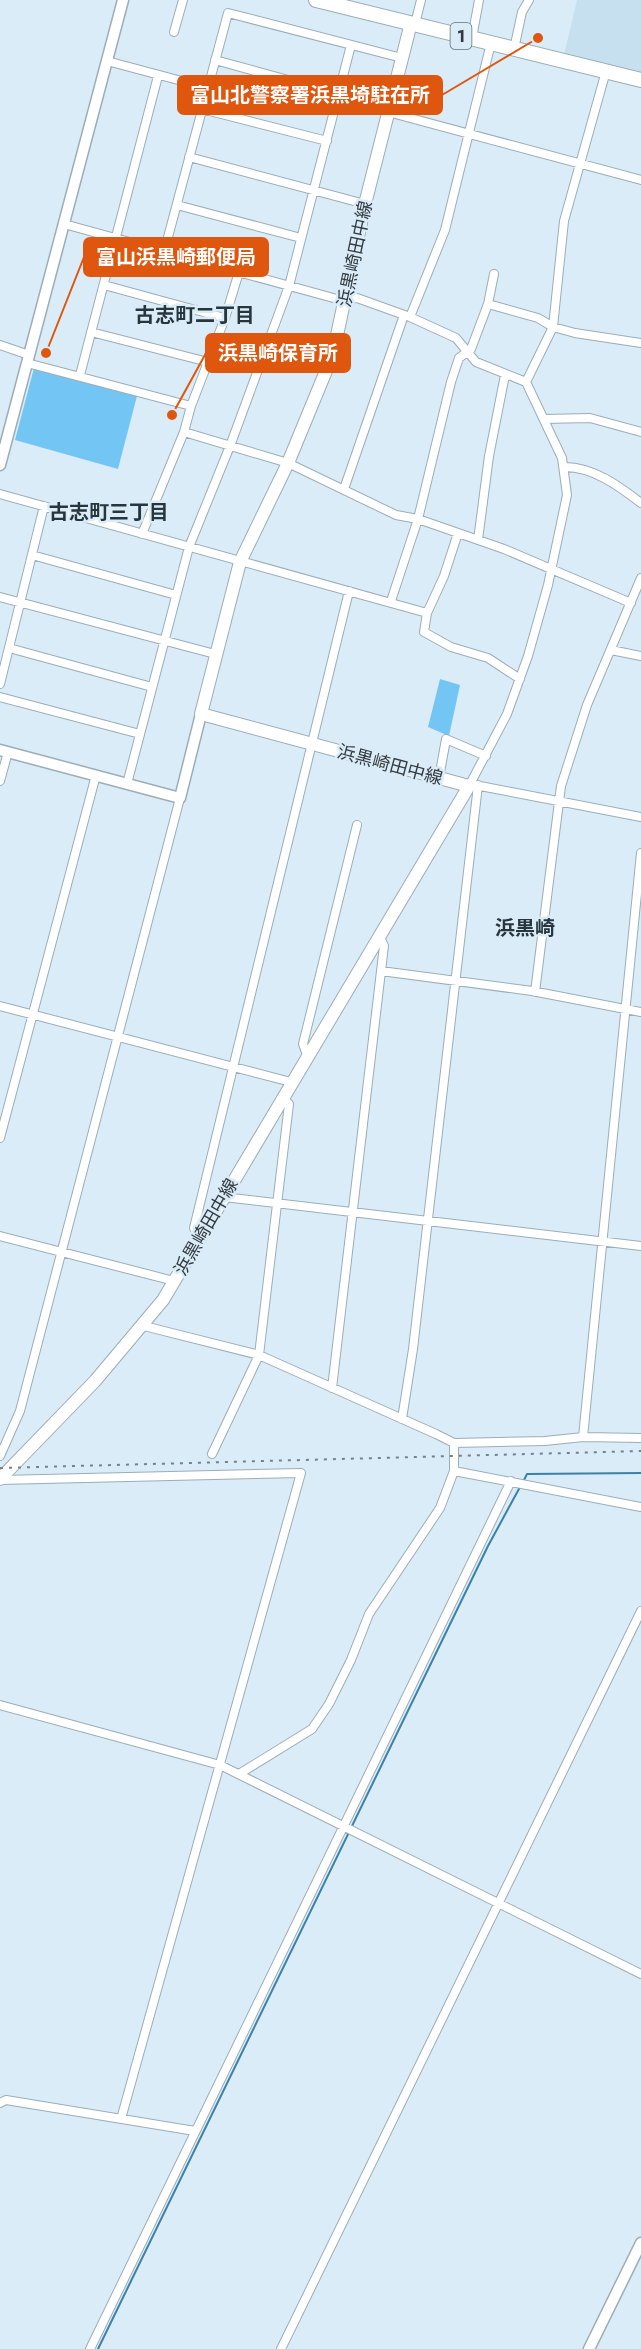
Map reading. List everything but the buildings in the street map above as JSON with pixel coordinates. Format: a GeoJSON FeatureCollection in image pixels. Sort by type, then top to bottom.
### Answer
{"type":"FeatureCollection","features":[{"type":"Feature","properties":{"kind":"main road","name":"1"},"geometry":{"type":"LineString","coordinates":[[316,0],[641,80]]}},
{"type":"Feature","properties":{"kind":"main road","name":"浜黒崎田中線"},"geometry":{"type":"LineString","coordinates":[[0,1480],[18,1459],[56,1423],[144,1326],[174,1281],[379,935],[473,785],[439,778],[201,714],[240,562],[288,463],[333,354],[365,204],[402,58],[413,24]]}},
{"type":"Feature","properties":{"kind":"street"},"geometry":{"type":"LineString","coordinates":[[0,462],[123,0]]}},
{"type":"Feature","properties":{"kind":"street"},"geometry":{"type":"LineString","coordinates":[[174,32],[183,0]]}},
{"type":"Feature","properties":{"kind":"street"},"geometry":{"type":"LineString","coordinates":[[413,24],[421,0]]}},
{"type":"Feature","properties":{"kind":"street"},"geometry":{"type":"LineString","coordinates":[[472,38],[479,0]]}},
{"type":"Feature","properties":{"kind":"street"},"geometry":{"type":"LineString","coordinates":[[514,49],[522,12],[529,0]]}},
{"type":"Feature","properties":{"kind":"street"},"geometry":{"type":"LineString","coordinates":[[164,252],[228,13],[402,58]]}},
{"type":"Feature","properties":{"kind":"street"},"geometry":{"type":"LineString","coordinates":[[344,489],[407,316],[445,230],[491,43]]}},
{"type":"Feature","properties":{"kind":"street"},"geometry":{"type":"LineString","coordinates":[[127,784],[189,547],[230,446],[289,286],[351,45]]}},
{"type":"Feature","properties":{"kind":"street"},"geometry":{"type":"LineString","coordinates":[[215,60],[339,94]]}},
{"type":"Feature","properties":{"kind":"street"},"geometry":{"type":"LineString","coordinates":[[107,61],[208,88]]}},
{"type":"Feature","properties":{"kind":"street"},"geometry":{"type":"LineString","coordinates":[[526,382],[553,327],[564,221],[606,71]]}},
{"type":"Feature","properties":{"kind":"street"},"geometry":{"type":"LineString","coordinates":[[80,375],[158,76]]}},
{"type":"Feature","properties":{"kind":"street"},"geometry":{"type":"LineString","coordinates":[[202,109],[327,141]]}},
{"type":"Feature","properties":{"kind":"street"},"geometry":{"type":"LineString","coordinates":[[388,112],[641,180]]}},
{"type":"Feature","properties":{"kind":"street"},"geometry":{"type":"LineString","coordinates":[[189,157],[365,204]]}},
{"type":"Feature","properties":{"kind":"street"},"geometry":{"type":"LineString","coordinates":[[177,205],[302,238]]}},
{"type":"Feature","properties":{"kind":"street"},"geometry":{"type":"LineString","coordinates":[[64,224],[115,240],[289,286],[344,299],[357,298],[407,316],[456,338],[476,362],[526,382],[565,467],[567,495],[541,612],[507,714],[473,785],[455,981],[402,1419]]}},
{"type":"Feature","properties":{"kind":"street"},"geometry":{"type":"LineString","coordinates":[[142,534],[184,432],[191,406],[225,318],[238,272]]}},
{"type":"Feature","properties":{"kind":"street"},"geometry":{"type":"LineString","coordinates":[[391,601],[418,519],[446,397],[459,358],[471,349],[488,304],[494,274]]}},
{"type":"Feature","properties":{"kind":"street"},"geometry":{"type":"LineString","coordinates":[[104,285],[225,318]]}},
{"type":"Feature","properties":{"kind":"street"},"geometry":{"type":"LineString","coordinates":[[488,304],[538,318],[553,327],[575,333],[641,343]]}},
{"type":"Feature","properties":{"kind":"street"},"geometry":{"type":"LineString","coordinates":[[92,332],[208,362]]}},
{"type":"Feature","properties":{"kind":"street"},"geometry":{"type":"LineString","coordinates":[[0,345],[28,359],[191,406]]}},
{"type":"Feature","properties":{"kind":"street"},"geometry":{"type":"LineString","coordinates":[[478,540],[489,456],[505,375]]}},
{"type":"Feature","properties":{"kind":"street"},"geometry":{"type":"LineString","coordinates":[[544,419],[590,418],[641,432]]}},
{"type":"Feature","properties":{"kind":"street"},"geometry":{"type":"LineString","coordinates":[[184,432],[288,463],[396,515],[418,519],[478,540],[631,603]]}},
{"type":"Feature","properties":{"kind":"street"},"geometry":{"type":"LineString","coordinates":[[565,467],[578,467],[598,475],[641,503]]}},
{"type":"Feature","properties":{"kind":"street"},"geometry":{"type":"LineString","coordinates":[[0,494],[240,562],[391,601],[427,613]]}},
{"type":"Feature","properties":{"kind":"street"},"geometry":{"type":"LineString","coordinates":[[0,684],[44,506]]}},
{"type":"Feature","properties":{"kind":"street"},"geometry":{"type":"LineString","coordinates":[[458,533],[444,576],[427,613],[424,632],[451,646],[488,658],[520,679]]}},
{"type":"Feature","properties":{"kind":"street"},"geometry":{"type":"LineString","coordinates":[[32,555],[176,595]]}},
{"type":"Feature","properties":{"kind":"street"},"geometry":{"type":"LineString","coordinates":[[535,992],[558,800],[587,705],[641,578]]}},
{"type":"Feature","properties":{"kind":"street"},"geometry":{"type":"LineString","coordinates":[[199,1239],[194,1228],[310,743],[349,591]]}},
{"type":"Feature","properties":{"kind":"street"},"geometry":{"type":"LineString","coordinates":[[0,597],[215,654]]}},
{"type":"Feature","properties":{"kind":"street"},"geometry":{"type":"LineString","coordinates":[[9,648],[152,687]]}},
{"type":"Feature","properties":{"kind":"street"},"geometry":{"type":"LineString","coordinates":[[611,650],[641,656]]}},
{"type":"Feature","properties":{"kind":"street"},"geometry":{"type":"LineString","coordinates":[[0,697],[140,734]]}},
{"type":"Feature","properties":{"kind":"street"},"geometry":{"type":"LineString","coordinates":[[18,1459],[0,1456],[20,1411],[201,714]]}},
{"type":"Feature","properties":{"kind":"street"},"geometry":{"type":"LineString","coordinates":[[439,778],[446,739],[486,756]]}},
{"type":"Feature","properties":{"kind":"street"},"geometry":{"type":"LineString","coordinates":[[0,781],[4,751],[180,798]]}},
{"type":"Feature","properties":{"kind":"street"},"geometry":{"type":"LineString","coordinates":[[0,1138],[96,776]]}},
{"type":"Feature","properties":{"kind":"street"},"geometry":{"type":"LineString","coordinates":[[473,785],[641,817]]}},
{"type":"Feature","properties":{"kind":"street"},"geometry":{"type":"LineString","coordinates":[[308,1055],[303,1044],[357,825]]}},
{"type":"Feature","properties":{"kind":"street"},"geometry":{"type":"LineString","coordinates":[[583,1437],[641,853]]}},
{"type":"Feature","properties":{"kind":"street"},"geometry":{"type":"LineString","coordinates":[[332,1388],[384,946],[379,935]]}},
{"type":"Feature","properties":{"kind":"street"},"geometry":{"type":"LineString","coordinates":[[381,971],[535,992],[641,1012]]}},
{"type":"Feature","properties":{"kind":"street"},"geometry":{"type":"LineString","coordinates":[[0,1006],[291,1082]]}},
{"type":"Feature","properties":{"kind":"street"},"geometry":{"type":"LineString","coordinates":[[212,1454],[259,1355],[289,1104],[282,1097]]}},
{"type":"Feature","properties":{"kind":"street"},"geometry":{"type":"LineString","coordinates":[[224,1197],[641,1246]]}},
{"type":"Feature","properties":{"kind":"street"},"geometry":{"type":"LineString","coordinates":[[0,1236],[174,1281]]}},
{"type":"Feature","properties":{"kind":"street"},"geometry":{"type":"LineString","coordinates":[[144,1326],[259,1355],[453,1443],[545,1441],[583,1437],[641,1438]]}},
{"type":"Feature","properties":{"kind":"street"},"geometry":{"type":"LineString","coordinates":[[239,1774],[312,1729],[329,1704],[351,1660],[369,1614],[390,1579],[441,1508],[454,1471],[453,1443]]}},
{"type":"Feature","properties":{"kind":"street"},"geometry":{"type":"LineString","coordinates":[[454,1471],[641,1507]]}},
{"type":"Feature","properties":{"kind":"street"},"geometry":{"type":"LineString","coordinates":[[0,1480],[301,1473],[121,2119]]}},
{"type":"Feature","properties":{"kind":"street"},"geometry":{"type":"LineString","coordinates":[[90,2349],[511,1481]]}},
{"type":"Feature","properties":{"kind":"street"},"geometry":{"type":"LineString","coordinates":[[281,2349],[641,1611]]}},
{"type":"Feature","properties":{"kind":"street"},"geometry":{"type":"LineString","coordinates":[[0,1706],[220,1765],[641,1974]]}},
{"type":"Feature","properties":{"kind":"street"},"geometry":{"type":"LineString","coordinates":[[0,2103],[6,2100],[195,2131]]}},
{"type":"Feature","properties":{"kind":"street"},"geometry":{"type":"LineString","coordinates":[[589,2349],[641,2243]]}},
{"type":"Feature","properties":{"kind":"shaded area"},"geometry":{"type":"Polygon","coordinates":[[[577,0],[641,0],[641,75],[564,55],[577,0]]]}},
{"type":"Feature","properties":{"kind":"shaded area"},"geometry":{"type":"Polygon","coordinates":[[[34,368],[137,396],[118,469],[15,440],[34,368]]]}},
{"type":"Feature","properties":{"kind":"shaded area"},"geometry":{"type":"Polygon","coordinates":[[[440,679],[460,685],[449,736],[428,727],[440,679]]]}},
{"type":"Feature","properties":{"kind":"waterway"},"geometry":{"type":"LineString","coordinates":[[523,1482],[527,1474],[641,1473]]}},
{"type":"Feature","properties":{"kind":"waterway"},"geometry":{"type":"LineString","coordinates":[[98,2349],[488,1546],[520,1487]]}},
{"type":"Feature","properties":{"kind":"railway"},"geometry":{"type":"LineString","coordinates":[[0,1468],[641,1451]]}},
{"type":"Feature","properties":{"kind":"place","name":"富山北警察署浜黒埼駐在所"},"geometry":{"type":"Point","coordinates":[538,38]}},
{"type":"Feature","properties":{"kind":"place","name":"富山浜黒崎郵便局"},"geometry":{"type":"Point","coordinates":[46,353]}},
{"type":"Feature","properties":{"kind":"place","name":"浜黒崎保育所"},"geometry":{"type":"Point","coordinates":[172,415]}},
{"type":"Feature","properties":{"kind":"district","name":"古志町二丁目"},"geometry":{"type":"Point","coordinates":[195,315]}},
{"type":"Feature","properties":{"kind":"district","name":"古志町三丁目"},"geometry":{"type":"Point","coordinates":[109,512]}},
{"type":"Feature","properties":{"kind":"district","name":"浜黒崎"},"geometry":{"type":"Point","coordinates":[525,928]}}]}
